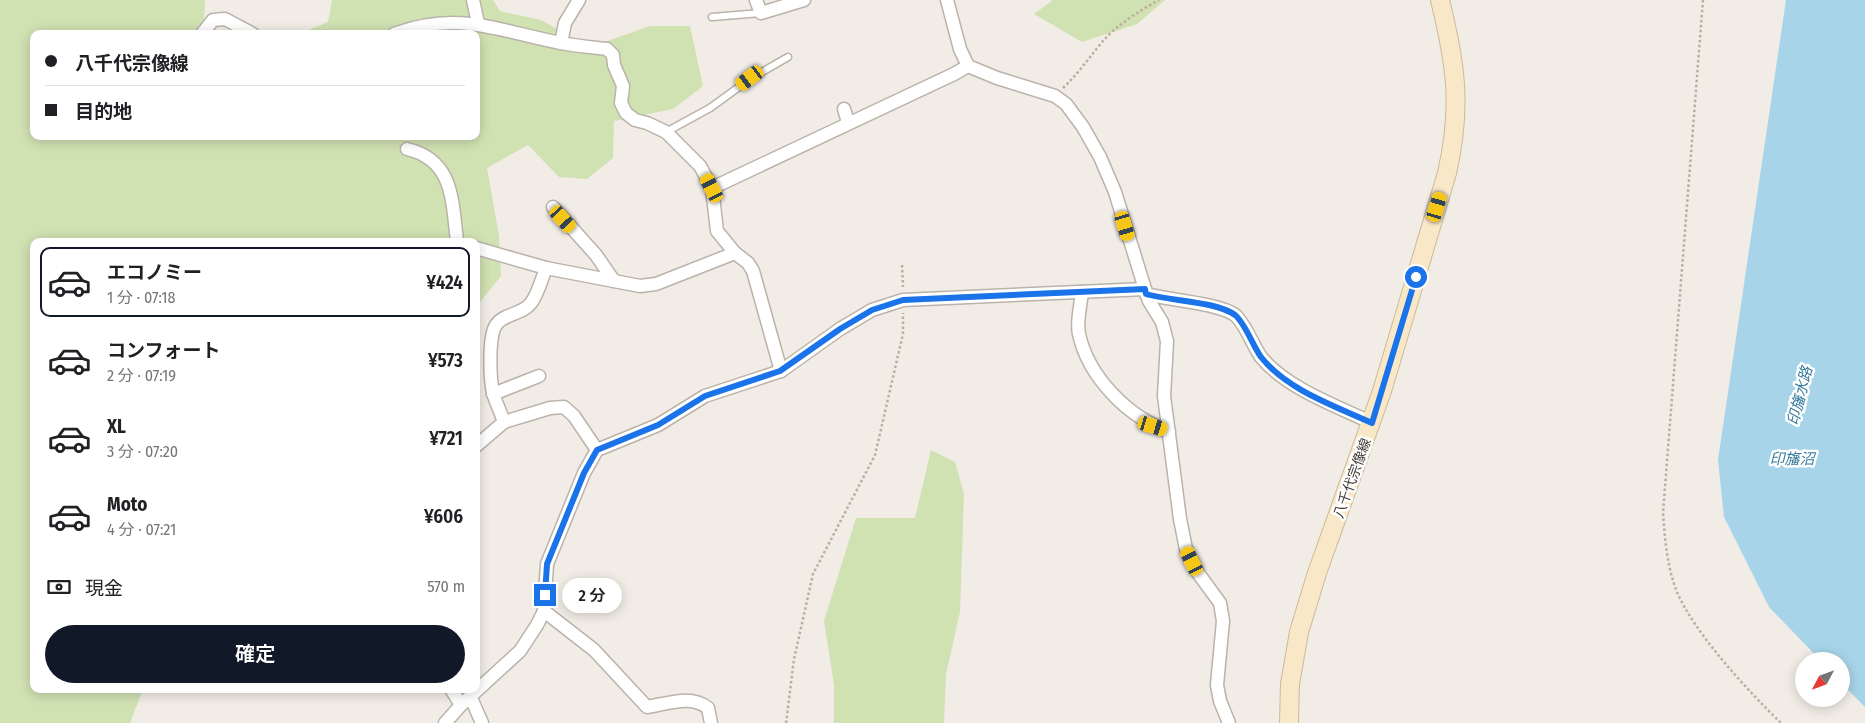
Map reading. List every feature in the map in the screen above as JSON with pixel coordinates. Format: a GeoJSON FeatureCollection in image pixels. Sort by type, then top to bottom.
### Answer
{"type":"FeatureCollection","features":[{"type":"Feature","properties":{"kind":"main road","name":"八千代宗像線"},"geometry":{"type":"LineString","coordinates":[[1289,723],[1290,684],[1299,632],[1317,573],[1372,423],[1454,145],[1457,93],[1452,56],[1440,0]]}},
{"type":"Feature","properties":{"kind":"street"},"geometry":{"type":"LineString","coordinates":[[473,0],[478,23]]}},
{"type":"Feature","properties":{"kind":"street"},"geometry":{"type":"LineString","coordinates":[[561,43],[565,23],[578,0]]}},
{"type":"Feature","properties":{"kind":"street"},"geometry":{"type":"LineString","coordinates":[[756,0],[761,14],[804,0]]}},
{"type":"Feature","properties":{"kind":"street"},"geometry":{"type":"LineString","coordinates":[[947,0],[960,49],[968,66],[997,78],[1055,96],[1066,104],[1083,127],[1100,157],[1115,192],[1146,291],[1162,322],[1167,341],[1164,396],[1180,519],[1186,549],[1198,573],[1220,603],[1223,621],[1217,685],[1220,701],[1228,723]]}},
{"type":"Feature","properties":{"kind":"street"},"geometry":{"type":"LineString","coordinates":[[205,30],[213,20],[225,19],[246,30]]}},
{"type":"Feature","properties":{"kind":"street"},"geometry":{"type":"LineString","coordinates":[[409,30],[438,22],[478,23],[561,43],[607,49],[610,52],[623,86],[621,103],[626,113],[634,120],[647,123],[666,132],[700,166],[712,188],[718,231],[735,253],[748,263],[753,271],[780,371]]}},
{"type":"Feature","properties":{"kind":"street"},"geometry":{"type":"LineString","coordinates":[[712,188],[968,66]]}},
{"type":"Feature","properties":{"kind":"street"},"geometry":{"type":"LineString","coordinates":[[844,109],[848,122]]}},
{"type":"Feature","properties":{"kind":"street"},"geometry":{"type":"LineString","coordinates":[[407,149],[419,152],[436,163],[445,176],[452,199],[457,238]]}},
{"type":"Feature","properties":{"kind":"street"},"geometry":{"type":"LineString","coordinates":[[552,207],[596,255],[614,281]]}},
{"type":"Feature","properties":{"kind":"street"},"geometry":{"type":"LineString","coordinates":[[480,249],[546,268],[640,286],[656,284],[735,253]]}},
{"type":"Feature","properties":{"kind":"street"},"geometry":{"type":"LineString","coordinates":[[504,422],[493,394],[491,367],[495,326],[502,319],[518,313],[531,303],[546,268]]}},
{"type":"Feature","properties":{"kind":"street"},"geometry":{"type":"LineString","coordinates":[[480,689],[520,651],[544,611],[547,564],[584,473],[597,450],[658,425],[705,396],[780,371],[840,329],[872,310],[903,300],[1146,291],[1220,309],[1236,315],[1262,357],[1278,373],[1304,391],[1372,423]]}},
{"type":"Feature","properties":{"kind":"street"},"geometry":{"type":"LineString","coordinates":[[1082,292],[1078,332],[1087,358],[1108,388],[1124,406],[1153,426],[1169,431]]}},
{"type":"Feature","properties":{"kind":"street"},"geometry":{"type":"LineString","coordinates":[[493,394],[539,376]]}},
{"type":"Feature","properties":{"kind":"street"},"geometry":{"type":"LineString","coordinates":[[480,443],[504,422],[550,408],[564,407],[574,416],[597,450]]}},
{"type":"Feature","properties":{"kind":"street"},"geometry":{"type":"LineString","coordinates":[[544,611],[594,650],[647,707],[687,700],[701,702],[708,708],[711,723]]}},
{"type":"Feature","properties":{"kind":"street"},"geometry":{"type":"LineString","coordinates":[[456,693],[466,702],[482,723]]}},
{"type":"Feature","properties":{"kind":"street"},"geometry":{"type":"LineString","coordinates":[[445,723],[476,693]]}},
{"type":"Feature","properties":{"kind":"lane"},"geometry":{"type":"LineString","coordinates":[[712,17],[761,14]]}},
{"type":"Feature","properties":{"kind":"lane"},"geometry":{"type":"LineString","coordinates":[[666,132],[710,108],[750,78],[788,57]]}},
{"type":"Feature","properties":{"kind":"path"},"geometry":{"type":"LineString","coordinates":[[1055,96],[1080,71],[1102,42],[1122,24],[1159,0]]}},
{"type":"Feature","properties":{"kind":"path"},"geometry":{"type":"LineString","coordinates":[[1703,0],[1663,513],[1666,545],[1677,592],[1694,622],[1752,693],[1781,723]]}},
{"type":"Feature","properties":{"kind":"path"},"geometry":{"type":"LineString","coordinates":[[786,723],[794,659],[813,574],[875,455],[903,334],[902,265]]}},
{"type":"Feature","properties":{"kind":"green space"},"geometry":{"type":"Polygon","coordinates":[[[0,0],[205,0],[203,30],[30,30],[30,140],[480,140],[480,30],[309,30],[328,22],[332,0],[493,0],[500,11],[541,20],[590,47],[650,26],[690,26],[703,86],[673,109],[614,121],[613,158],[587,179],[559,177],[528,145],[487,168],[499,236],[501,276],[480,302],[480,238],[30,238],[30,693],[141,693],[130,723],[0,723],[0,0]]]}},
{"type":"Feature","properties":{"kind":"green space"},"geometry":{"type":"Polygon","coordinates":[[[1053,0],[1165,0],[1137,24],[1082,42],[1034,14],[1053,0]]]}},
{"type":"Feature","properties":{"kind":"green space"},"geometry":{"type":"Polygon","coordinates":[[[931,450],[955,462],[964,494],[960,612],[946,674],[944,723],[834,723],[834,685],[824,621],[856,518],[915,518],[931,450]]]}},
{"type":"Feature","properties":{"kind":"water","name":"印旛沼"},"geometry":{"type":"Polygon","coordinates":[[[1786,0],[1865,0],[1865,707],[1850,692],[1850,652],[1812,652],[1769,607],[1724,517],[1718,460],[1786,0]]]}},
{"type":"Feature","properties":{"kind":"route"},"geometry":{"type":"LineString","coordinates":[[545,595],[547,564],[584,473],[597,450],[658,425],[705,396],[780,371],[840,329],[872,310],[903,300],[1145,289],[1146,294],[1220,309],[1236,315],[1262,357],[1278,373],[1304,391],[1372,423],[1416,277]]}},
{"type":"Feature","properties":{"kind":"water label","name":"印旛水路"},"geometry":{"type":"Point","coordinates":[1800,396]}}]}
